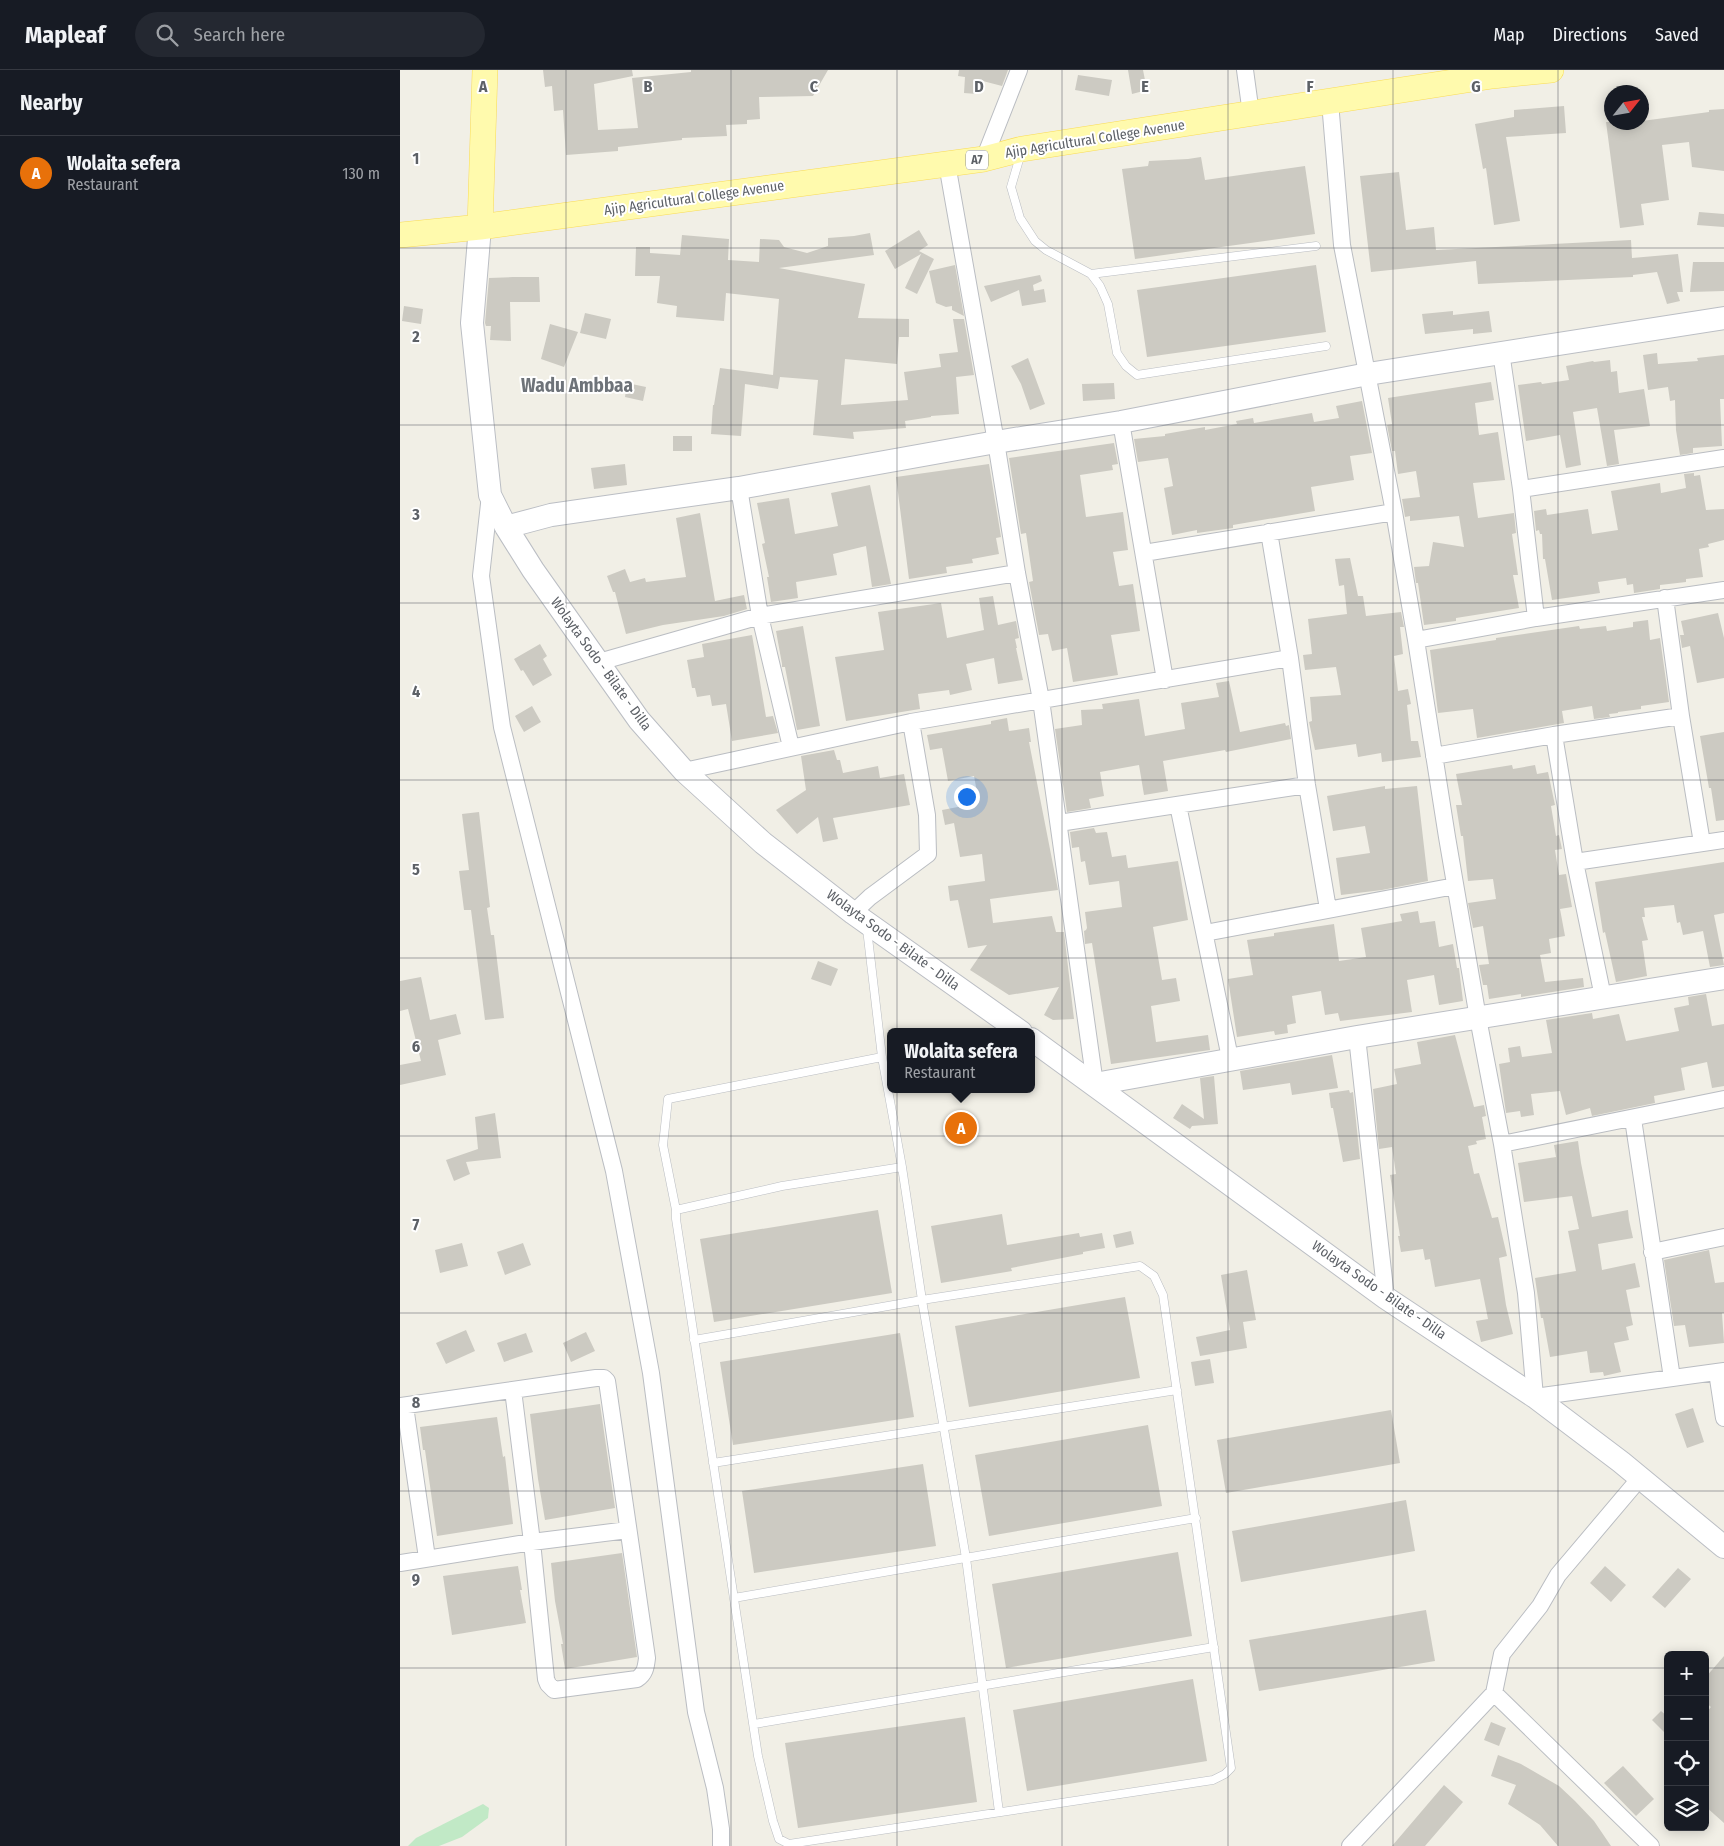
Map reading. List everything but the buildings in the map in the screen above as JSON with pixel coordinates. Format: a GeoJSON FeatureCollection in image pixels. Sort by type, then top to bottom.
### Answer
{"type":"FeatureCollection","features":[{"type":"Feature","properties":{"kind":"main road"},"geometry":{"type":"LineString","coordinates":[[480,227],[485,70]]}},
{"type":"Feature","properties":{"kind":"main road","name":"Ajip Agricultural College Avenue"},"geometry":{"type":"LineString","coordinates":[[400,235],[480,227],[984,159],[1022,149],[1330,102],[1492,73],[1551,70]]}},
{"type":"Feature","properties":{"kind":"main road","name":"Wolayta Sodo - Bilate - Dilla"},"geometry":{"type":"LineString","coordinates":[[480,227],[472,323],[490,495],[506,527],[534,570],[639,720],[684,771],[763,843],[860,918],[1015,1028]]}},
{"type":"Feature","properties":{"kind":"main road"},"geometry":{"type":"LineString","coordinates":[[506,527],[551,515],[739,488],[996,442],[1121,422],[1368,374],[1724,318]]}},
{"type":"Feature","properties":{"kind":"main road"},"geometry":{"type":"LineString","coordinates":[[1095,1084],[1357,1036],[1724,978]]}},
{"type":"Feature","properties":{"kind":"main road","name":"Wolayta Sodo - Bilate - Dilla"},"geometry":{"type":"LineString","coordinates":[[1035,1042],[1386,1298],[1535,1398],[1640,1478],[1724,1547]]}},
{"type":"Feature","properties":{"kind":"street"},"geometry":{"type":"LineString","coordinates":[[984,159],[1019,70]]}},
{"type":"Feature","properties":{"kind":"street"},"geometry":{"type":"LineString","coordinates":[[1245,70],[1251,114]]}},
{"type":"Feature","properties":{"kind":"street"},"geometry":{"type":"LineString","coordinates":[[1330,102],[1342,245],[1394,512],[1478,1018],[1502,1144],[1526,1294],[1535,1398],[1720,1372],[1724,1418]]}},
{"type":"Feature","properties":{"kind":"street"},"geometry":{"type":"LineString","coordinates":[[947,164],[1017,573],[1041,700],[1095,1084]]}},
{"type":"Feature","properties":{"kind":"street"},"geometry":{"type":"LineString","coordinates":[[1501,352],[1521,489],[1536,618]]}},
{"type":"Feature","properties":{"kind":"street"},"geometry":{"type":"LineString","coordinates":[[1121,422],[1165,680]]}},
{"type":"Feature","properties":{"kind":"street"},"geometry":{"type":"LineString","coordinates":[[1521,489],[1724,458]]}},
{"type":"Feature","properties":{"kind":"street"},"geometry":{"type":"LineString","coordinates":[[739,488],[760,616],[791,746]]}},
{"type":"Feature","properties":{"kind":"street"},"geometry":{"type":"LineString","coordinates":[[490,495],[481,576],[502,727],[614,1171],[651,1373],[696,1712],[715,1788],[721,1829],[721,1846]]}},
{"type":"Feature","properties":{"kind":"street"},"geometry":{"type":"LineString","coordinates":[[1144,553],[1394,512]]}},
{"type":"Feature","properties":{"kind":"street"},"geometry":{"type":"LineString","coordinates":[[1269,532],[1290,658],[1307,785],[1328,909]]}},
{"type":"Feature","properties":{"kind":"street"},"geometry":{"type":"LineString","coordinates":[[599,662],[760,616],[1017,573]]}},
{"type":"Feature","properties":{"kind":"street"},"geometry":{"type":"LineString","coordinates":[[1416,640],[1536,618],[1724,590]]}},
{"type":"Feature","properties":{"kind":"street"},"geometry":{"type":"LineString","coordinates":[[1665,598],[1681,716],[1702,843]]}},
{"type":"Feature","properties":{"kind":"street"},"geometry":{"type":"LineString","coordinates":[[684,771],[791,746],[911,722],[1290,658]]}},
{"type":"Feature","properties":{"kind":"street"},"geometry":{"type":"LineString","coordinates":[[1434,756],[1554,735],[1681,716]]}},
{"type":"Feature","properties":{"kind":"street"},"geometry":{"type":"LineString","coordinates":[[860,918],[870,898],[928,854],[928,816],[911,722]]}},
{"type":"Feature","properties":{"kind":"street"},"geometry":{"type":"LineString","coordinates":[[1554,735],[1575,862],[1603,997]]}},
{"type":"Feature","properties":{"kind":"street"},"geometry":{"type":"LineString","coordinates":[[1059,822],[1178,806],[1307,785]]}},
{"type":"Feature","properties":{"kind":"street"},"geometry":{"type":"LineString","coordinates":[[1178,806],[1206,933],[1230,1058]]}},
{"type":"Feature","properties":{"kind":"street"},"geometry":{"type":"LineString","coordinates":[[1575,862],[1724,840]]}},
{"type":"Feature","properties":{"kind":"street"},"geometry":{"type":"LineString","coordinates":[[1206,933],[1456,886]]}},
{"type":"Feature","properties":{"kind":"street"},"geometry":{"type":"LineString","coordinates":[[1357,1036],[1386,1298]]}},
{"type":"Feature","properties":{"kind":"street"},"geometry":{"type":"LineString","coordinates":[[1502,1144],[1724,1099]]}},
{"type":"Feature","properties":{"kind":"street"},"geometry":{"type":"LineString","coordinates":[[1633,1118],[1672,1378]]}},
{"type":"Feature","properties":{"kind":"street"},"geometry":{"type":"LineString","coordinates":[[1652,1252],[1724,1237]]}},
{"type":"Feature","properties":{"kind":"street"},"geometry":{"type":"LineString","coordinates":[[427,1558],[402,1406],[512,1390],[596,1378],[604,1378],[607,1381],[647,1658],[646,1669],[637,1679],[554,1690],[548,1684],[512,1390]]}},
{"type":"Feature","properties":{"kind":"street"},"geometry":{"type":"LineString","coordinates":[[1350,1846],[1494,1693],[1502,1654],[1540,1606],[1558,1575],[1640,1478]]}},
{"type":"Feature","properties":{"kind":"street"},"geometry":{"type":"LineString","coordinates":[[400,1563],[532,1542],[628,1530]]}},
{"type":"Feature","properties":{"kind":"street"},"geometry":{"type":"LineString","coordinates":[[1494,1693],[1651,1846]]}},
{"type":"Feature","properties":{"kind":"lane"},"geometry":{"type":"LineString","coordinates":[[1022,149],[1010,187],[1020,218],[1035,241],[1046,250],[1091,274],[1100,286],[1108,304],[1117,353],[1126,366],[1137,375],[1326,346]]}},
{"type":"Feature","properties":{"kind":"lane"},"geometry":{"type":"LineString","coordinates":[[1091,274],[1316,246]]}},
{"type":"Feature","properties":{"kind":"lane"},"geometry":{"type":"LineString","coordinates":[[860,918],[887,1084]]}},
{"type":"Feature","properties":{"kind":"lane"},"geometry":{"type":"LineString","coordinates":[[694,1340],[922,1300],[1140,1266],[1154,1276],[1164,1294],[1231,1768],[1225,1774],[1213,1780],[789,1844],[779,1839],[758,1756],[694,1340],[676,1210],[663,1144],[668,1099],[882,1057]]}},
{"type":"Feature","properties":{"kind":"lane"},"geometry":{"type":"LineString","coordinates":[[889,1093],[966,1558],[999,1812]]}},
{"type":"Feature","properties":{"kind":"lane"},"geometry":{"type":"LineString","coordinates":[[676,1210],[782,1186],[902,1166]]}},
{"type":"Feature","properties":{"kind":"lane"},"geometry":{"type":"LineString","coordinates":[[713,1463],[1177,1390]]}},
{"type":"Feature","properties":{"kind":"lane"},"geometry":{"type":"LineString","coordinates":[[734,1598],[1196,1518]]}},
{"type":"Feature","properties":{"kind":"lane"},"geometry":{"type":"LineString","coordinates":[[754,1724],[1214,1647]]}},
{"type":"Feature","properties":{"kind":"green space"},"geometry":{"type":"Polygon","coordinates":[[[483,1804],[489,1808],[488,1818],[462,1837],[439,1846],[408,1846],[416,1838],[483,1804]]]}},
{"type":"Feature","properties":{"kind":"place","name":"Wolaita sefera"},"geometry":{"type":"Point","coordinates":[961,1128]}},
{"type":"Feature","properties":{"kind":"district","name":"Wadu Ambbaa"},"geometry":{"type":"Point","coordinates":[577,385]}}]}
